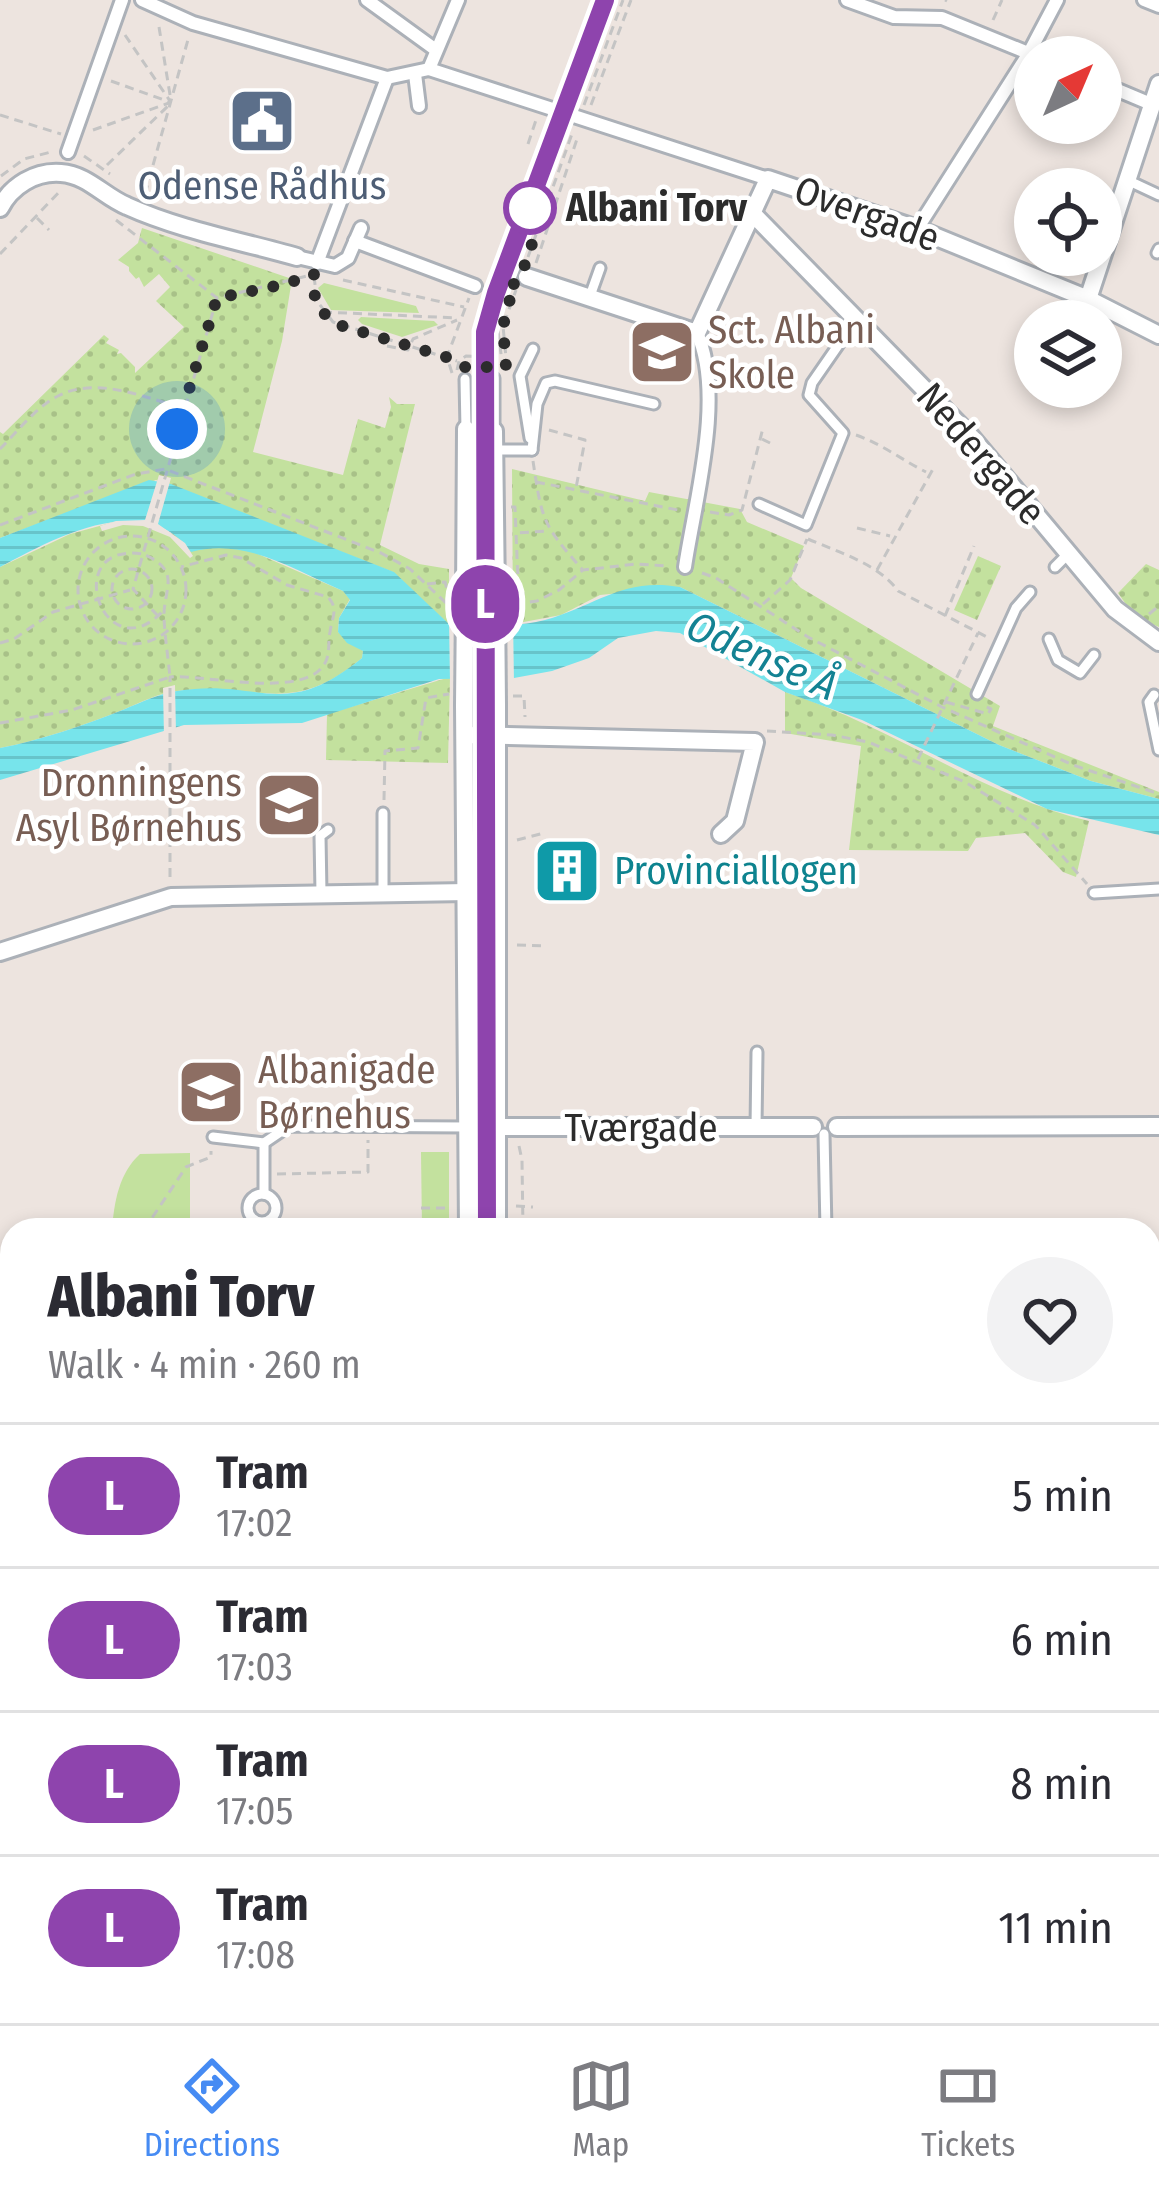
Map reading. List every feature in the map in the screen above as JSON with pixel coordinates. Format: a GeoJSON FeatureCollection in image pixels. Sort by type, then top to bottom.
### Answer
{"type":"FeatureCollection","features":[{"type":"Feature","properties":{"kind":"street"},"geometry":{"type":"LineString","coordinates":[[68,152],[122,0]]}},
{"type":"Feature","properties":{"kind":"street"},"geometry":{"type":"LineString","coordinates":[[367,0],[436,50]]}},
{"type":"Feature","properties":{"kind":"street"},"geometry":{"type":"LineString","coordinates":[[419,106],[422,71],[458,0]]}},
{"type":"Feature","properties":{"kind":"street"},"geometry":{"type":"LineString","coordinates":[[847,0],[894,17],[942,18],[1014,48]]}},
{"type":"Feature","properties":{"kind":"street"},"geometry":{"type":"LineString","coordinates":[[942,18],[946,0]]}},
{"type":"Feature","properties":{"kind":"street"},"geometry":{"type":"LineString","coordinates":[[1041,36],[1057,0]]}},
{"type":"Feature","properties":{"kind":"street"},"geometry":{"type":"LineString","coordinates":[[1144,0],[1159,6]]}},
{"type":"Feature","properties":{"kind":"street"},"geometry":{"type":"LineString","coordinates":[[149,3],[193,22],[387,78],[422,71]]}},
{"type":"Feature","properties":{"kind":"street","name":"Overgade"},"geometry":{"type":"LineString","coordinates":[[422,71],[917,229],[1088,299],[1159,335]]}},
{"type":"Feature","properties":{"kind":"street"},"geometry":{"type":"LineString","coordinates":[[317,263],[387,78]]}},
{"type":"Feature","properties":{"kind":"street"},"geometry":{"type":"LineString","coordinates":[[917,229],[1014,84]]}},
{"type":"Feature","properties":{"kind":"street"},"geometry":{"type":"LineString","coordinates":[[1088,299],[1159,84]]}},
{"type":"Feature","properties":{"kind":"street"},"geometry":{"type":"LineString","coordinates":[[1122,92],[1151,104]]}},
{"type":"Feature","properties":{"kind":"street"},"geometry":{"type":"LineString","coordinates":[[0,208],[22,182],[47,173],[65,173],[90,181],[111,199],[143,204],[317,263],[332,267],[344,262],[358,234],[476,286]]}},
{"type":"Feature","properties":{"kind":"street"},"geometry":{"type":"LineString","coordinates":[[697,333],[768,178]]}},
{"type":"Feature","properties":{"kind":"street","name":"Nedergade"},"geometry":{"type":"LineString","coordinates":[[753,214],[969,435],[1061,561],[1122,627],[1159,642]]}},
{"type":"Feature","properties":{"kind":"street"},"geometry":{"type":"LineString","coordinates":[[522,274],[697,333],[706,352],[708,413],[685,568]]}},
{"type":"Feature","properties":{"kind":"street"},"geometry":{"type":"LineString","coordinates":[[466,430],[468,1218]]}},
{"type":"Feature","properties":{"kind":"street"},"geometry":{"type":"LineString","coordinates":[[495,440],[497,1218]]}},
{"type":"Feature","properties":{"kind":"street"},"geometry":{"type":"LineString","coordinates":[[465,735],[755,742],[735,821],[721,834]]}},
{"type":"Feature","properties":{"kind":"street"},"geometry":{"type":"LineString","coordinates":[[0,952],[171,897],[468,892]]}},
{"type":"Feature","properties":{"kind":"street","name":"Tværgade"},"geometry":{"type":"LineString","coordinates":[[468,1127],[1158,1126]]}},
{"type":"Feature","properties":{"kind":"lane"},"geometry":{"type":"LineString","coordinates":[[1127,180],[1159,195]]}},
{"type":"Feature","properties":{"kind":"lane"},"geometry":{"type":"LineString","coordinates":[[590,296],[599,268]]}},
{"type":"Feature","properties":{"kind":"lane"},"geometry":{"type":"LineString","coordinates":[[759,504],[806,525],[843,433],[809,395],[839,344]]}},
{"type":"Feature","properties":{"kind":"lane"},"geometry":{"type":"LineString","coordinates":[[532,450],[520,376],[533,350]]}},
{"type":"Feature","properties":{"kind":"lane"},"geometry":{"type":"LineString","coordinates":[[465,373],[466,430]]}},
{"type":"Feature","properties":{"kind":"lane"},"geometry":{"type":"LineString","coordinates":[[494,378],[495,440],[532,450]]}},
{"type":"Feature","properties":{"kind":"lane"},"geometry":{"type":"LineString","coordinates":[[532,450],[542,388],[555,381],[654,404]]}},
{"type":"Feature","properties":{"kind":"lane"},"geometry":{"type":"LineString","coordinates":[[977,694],[1016,608],[1030,592]]}},
{"type":"Feature","properties":{"kind":"lane"},"geometry":{"type":"LineString","coordinates":[[1049,640],[1058,659],[1080,673],[1094,656]]}},
{"type":"Feature","properties":{"kind":"lane"},"geometry":{"type":"LineString","coordinates":[[1154,695],[1149,702],[1159,750]]}},
{"type":"Feature","properties":{"kind":"lane"},"geometry":{"type":"LineString","coordinates":[[383,892],[384,808]]}},
{"type":"Feature","properties":{"kind":"lane"},"geometry":{"type":"LineString","coordinates":[[321,893],[320,836],[328,830]]}},
{"type":"Feature","properties":{"kind":"lane"},"geometry":{"type":"LineString","coordinates":[[1094,893],[1159,890]]}},
{"type":"Feature","properties":{"kind":"lane"},"geometry":{"type":"LineString","coordinates":[[756,1127],[757,1052]]}},
{"type":"Feature","properties":{"kind":"lane"},"geometry":{"type":"LineString","coordinates":[[213,1137],[264,1143],[289,1126],[468,1127]]}},
{"type":"Feature","properties":{"kind":"lane"},"geometry":{"type":"LineString","coordinates":[[825,1129],[826,1218]]}},
{"type":"Feature","properties":{"kind":"lane"},"geometry":{"type":"LineString","coordinates":[[264,1143],[264,1193]]}},
{"type":"Feature","properties":{"kind":"path"},"geometry":{"type":"LineString","coordinates":[[508,298],[522,274],[536,264],[622,0]]}},
{"type":"Feature","properties":{"kind":"path"},"geometry":{"type":"LineString","coordinates":[[508,382],[503,326],[508,298],[522,274],[581,119],[613,55],[631,0]]}},
{"type":"Feature","properties":{"kind":"path"},"geometry":{"type":"LineString","coordinates":[[985,38],[1002,0]]}},
{"type":"Feature","properties":{"kind":"path"},"geometry":{"type":"LineString","coordinates":[[149,3],[171,103]]}},
{"type":"Feature","properties":{"kind":"path"},"geometry":{"type":"LineString","coordinates":[[115,20],[171,103]]}},
{"type":"Feature","properties":{"kind":"path"},"geometry":{"type":"LineString","coordinates":[[143,204],[193,22]]}},
{"type":"Feature","properties":{"kind":"path"},"geometry":{"type":"LineString","coordinates":[[95,75],[171,103]]}},
{"type":"Feature","properties":{"kind":"path"},"geometry":{"type":"LineString","coordinates":[[0,115],[73,137],[171,103]]}},
{"type":"Feature","properties":{"kind":"path"},"geometry":{"type":"LineString","coordinates":[[107,165],[171,103]]}},
{"type":"Feature","properties":{"kind":"path"},"geometry":{"type":"LineString","coordinates":[[528,144],[541,106]]}},
{"type":"Feature","properties":{"kind":"path"},"geometry":{"type":"LineString","coordinates":[[0,254],[63,187],[65,173]]}},
{"type":"Feature","properties":{"kind":"path"},"geometry":{"type":"LineString","coordinates":[[36,217],[50,230]]}},
{"type":"Feature","properties":{"kind":"path"},"geometry":{"type":"LineString","coordinates":[[140,239],[217,298],[314,274],[312,289],[322,312],[339,325],[446,357],[459,362],[465,373]]}},
{"type":"Feature","properties":{"kind":"path"},"geometry":{"type":"LineString","coordinates":[[333,278],[464,308],[446,357]]}},
{"type":"Feature","properties":{"kind":"path"},"geometry":{"type":"LineString","coordinates":[[476,286],[508,298]]}},
{"type":"Feature","properties":{"kind":"path"},"geometry":{"type":"LineString","coordinates":[[133,589],[217,298]]}},
{"type":"Feature","properties":{"kind":"path"},"geometry":{"type":"LineString","coordinates":[[322,312],[459,318]]}},
{"type":"Feature","properties":{"kind":"path"},"geometry":{"type":"LineString","coordinates":[[387,346],[405,351],[413,339],[459,318]]}},
{"type":"Feature","properties":{"kind":"path"},"geometry":{"type":"LineString","coordinates":[[0,448],[57,396],[77,390],[103,388],[184,408]]}},
{"type":"Feature","properties":{"kind":"path"},"geometry":{"type":"LineString","coordinates":[[536,426],[585,440],[575,490]]}},
{"type":"Feature","properties":{"kind":"path"},"geometry":{"type":"LineString","coordinates":[[536,482],[684,511],[694,508],[729,515],[742,510],[763,428]]}},
{"type":"Feature","properties":{"kind":"path"},"geometry":{"type":"LineString","coordinates":[[843,433],[859,435],[931,471],[876,571]]}},
{"type":"Feature","properties":{"kind":"path"},"geometry":{"type":"LineString","coordinates":[[760,438],[774,445]]}},
{"type":"Feature","properties":{"kind":"path"},"geometry":{"type":"LineString","coordinates":[[532,450],[541,513],[549,531],[583,570]]}},
{"type":"Feature","properties":{"kind":"path"},"geometry":{"type":"LineString","coordinates":[[0,526],[136,474],[165,469],[381,553],[410,569],[443,603],[464,601]]}},
{"type":"Feature","properties":{"kind":"path"},"geometry":{"type":"LineString","coordinates":[[905,494],[914,499]]}},
{"type":"Feature","properties":{"kind":"path"},"geometry":{"type":"LineString","coordinates":[[515,507],[519,604]]}},
{"type":"Feature","properties":{"kind":"path"},"geometry":{"type":"LineString","coordinates":[[857,528],[893,536]]}},
{"type":"Feature","properties":{"kind":"path"},"geometry":{"type":"LineString","coordinates":[[516,533],[549,531]]}},
{"type":"Feature","properties":{"kind":"path"},"geometry":{"type":"LineString","coordinates":[[119,537],[147,538],[160,544],[181,568],[182,608],[166,632],[143,643],[117,642],[98,632],[79,603],[80,575],[94,551],[119,537]]}},
{"type":"Feature","properties":{"kind":"path"},"geometry":{"type":"LineString","coordinates":[[807,538],[876,571],[898,591],[1000,643]]}},
{"type":"Feature","properties":{"kind":"path"},"geometry":{"type":"LineString","coordinates":[[762,605],[790,580],[804,546]]}},
{"type":"Feature","properties":{"kind":"path"},"geometry":{"type":"LineString","coordinates":[[945,617],[974,546]]}},
{"type":"Feature","properties":{"kind":"path"},"geometry":{"type":"LineString","coordinates":[[94,551],[106,563]]}},
{"type":"Feature","properties":{"kind":"path"},"geometry":{"type":"LineString","coordinates":[[123,554],[143,554],[159,563],[169,580],[163,611],[142,626],[122,626],[106,616],[96,598],[97,580],[106,563],[123,554]]}},
{"type":"Feature","properties":{"kind":"path"},"geometry":{"type":"LineString","coordinates":[[0,723],[72,710],[192,675],[253,684],[304,679],[328,658],[335,610],[328,596],[287,585],[241,558],[226,555],[181,568]]}},
{"type":"Feature","properties":{"kind":"path"},"geometry":{"type":"LineString","coordinates":[[498,601],[519,604],[559,590],[583,570],[636,563],[685,568],[716,578],[860,667],[942,707],[1073,765],[1159,794]]}},
{"type":"Feature","properties":{"kind":"path"},"geometry":{"type":"LineString","coordinates":[[113,595],[119,575],[138,571]]}},
{"type":"Feature","properties":{"kind":"path"},"geometry":{"type":"LineString","coordinates":[[113,595],[129,609],[146,604],[151,583],[138,571]]}},
{"type":"Feature","properties":{"kind":"path"},"geometry":{"type":"LineString","coordinates":[[169,580],[184,576]]}},
{"type":"Feature","properties":{"kind":"path"},"geometry":{"type":"LineString","coordinates":[[426,585],[437,580]]}},
{"type":"Feature","properties":{"kind":"path"},"geometry":{"type":"LineString","coordinates":[[0,643],[14,639],[52,612],[133,589]]}},
{"type":"Feature","properties":{"kind":"path"},"geometry":{"type":"LineString","coordinates":[[133,589],[158,616]]}},
{"type":"Feature","properties":{"kind":"path"},"geometry":{"type":"LineString","coordinates":[[163,611],[170,680],[170,869]]}},
{"type":"Feature","properties":{"kind":"path"},"geometry":{"type":"LineString","coordinates":[[117,642],[122,626]]}},
{"type":"Feature","properties":{"kind":"path"},"geometry":{"type":"LineString","coordinates":[[917,760],[978,633]]}},
{"type":"Feature","properties":{"kind":"path"},"geometry":{"type":"LineString","coordinates":[[384,808],[386,751],[418,748],[426,698],[447,694]]}},
{"type":"Feature","properties":{"kind":"path"},"geometry":{"type":"LineString","coordinates":[[524,696],[525,724]]}},
{"type":"Feature","properties":{"kind":"path"},"geometry":{"type":"LineString","coordinates":[[755,742],[761,730],[832,735],[917,760],[965,782],[1036,825],[1094,893]]}},
{"type":"Feature","properties":{"kind":"path"},"geometry":{"type":"LineString","coordinates":[[520,840],[544,833]]}},
{"type":"Feature","properties":{"kind":"path"},"geometry":{"type":"LineString","coordinates":[[519,945],[545,946]]}},
{"type":"Feature","properties":{"kind":"path"},"geometry":{"type":"LineString","coordinates":[[264,1174],[368,1172],[368,1128]]}},
{"type":"Feature","properties":{"kind":"path"},"geometry":{"type":"LineString","coordinates":[[152,1218],[186,1167],[211,1157],[213,1137]]}},
{"type":"Feature","properties":{"kind":"path"},"geometry":{"type":"LineString","coordinates":[[519,1146],[521,1218]]}},
{"type":"Feature","properties":{"kind":"path"},"geometry":{"type":"LineString","coordinates":[[421,1208],[468,1207]]}},
{"type":"Feature","properties":{"kind":"path"},"geometry":{"type":"LineString","coordinates":[[520,1207],[532,1207]]}},
{"type":"Feature","properties":{"kind":"green space"},"geometry":{"type":"Polygon","coordinates":[[[142,228],[292,279],[282,341],[253,452],[343,475],[358,419],[385,428],[389,397],[397,404],[415,404],[380,545],[419,564],[449,569],[449,625],[393,572],[156,480],[0,538],[0,432],[104,335],[109,339],[106,343],[135,367],[135,373],[184,327],[156,301],[170,287],[159,274],[144,287],[118,260],[138,243],[142,228]]]}},
{"type":"Feature","properties":{"kind":"green space"},"geometry":{"type":"Polygon","coordinates":[[[324,283],[416,306],[419,313],[331,310],[318,288],[324,283]]]}},
{"type":"Feature","properties":{"kind":"green space"},"geometry":{"type":"Polygon","coordinates":[[[361,317],[438,325],[402,337],[362,324],[361,317]]]}},
{"type":"Feature","properties":{"kind":"green space"},"geometry":{"type":"Polygon","coordinates":[[[512,469],[645,501],[649,492],[740,509],[747,522],[804,546],[791,578],[801,588],[1000,706],[993,726],[1159,792],[1159,799],[1091,781],[999,745],[680,587],[600,595],[561,615],[513,624],[512,469]]]}},
{"type":"Feature","properties":{"kind":"green space"},"geometry":{"type":"Polygon","coordinates":[[[472,470],[488,471],[492,707],[470,707],[472,470]]]}},
{"type":"Feature","properties":{"kind":"green space"},"geometry":{"type":"Polygon","coordinates":[[[125,519],[212,546],[244,548],[343,591],[350,599],[339,618],[338,632],[363,651],[362,658],[337,677],[293,693],[170,692],[63,732],[0,748],[0,567],[70,534],[125,519]]]}},
{"type":"Feature","properties":{"kind":"green space"},"geometry":{"type":"Polygon","coordinates":[[[978,556],[1001,566],[977,620],[954,610],[978,556]]]}},
{"type":"Feature","properties":{"kind":"green space"},"geometry":{"type":"Polygon","coordinates":[[[1146,564],[1159,570],[1159,627],[1135,617],[1118,593],[1146,564]]]}},
{"type":"Feature","properties":{"kind":"green space"},"geometry":{"type":"Polygon","coordinates":[[[450,677],[448,763],[326,760],[327,714],[450,677]]]}},
{"type":"Feature","properties":{"kind":"green space"},"geometry":{"type":"Polygon","coordinates":[[[785,692],[862,723],[1011,795],[1089,821],[1076,877],[1063,872],[1025,833],[976,838],[968,851],[849,850],[861,746],[785,733],[785,692]]]}},
{"type":"Feature","properties":{"kind":"green space"},"geometry":{"type":"Polygon","coordinates":[[[469,767],[491,768],[492,1092],[473,1092],[469,767]]]}},
{"type":"Feature","properties":{"kind":"green space"},"geometry":{"type":"Polygon","coordinates":[[[421,1152],[449,1152],[449,1218],[422,1218],[421,1152]]]}},
{"type":"Feature","properties":{"kind":"green space"},"geometry":{"type":"Polygon","coordinates":[[[190,1153],[190,1218],[113,1218],[119,1189],[140,1154],[190,1153]]]}},
{"type":"Feature","properties":{"kind":"green space"},"geometry":{"type":"Polygon","coordinates":[[[472,1162],[492,1162],[492,1218],[472,1218],[472,1162]]]}},
{"type":"Feature","properties":{"kind":"water","name":"Odense Å"},"geometry":{"type":"Polygon","coordinates":[[[149,480],[171,484],[394,572],[450,625],[534,623],[625,589],[680,587],[999,745],[1091,781],[1159,799],[1159,835],[1047,809],[862,720],[785,692],[680,633],[656,631],[618,638],[589,658],[552,671],[514,678],[439,679],[302,723],[184,725],[0,780],[0,748],[63,732],[177,691],[205,688],[271,694],[311,689],[362,658],[363,651],[338,632],[339,618],[350,600],[343,591],[250,552],[191,552],[172,533],[149,523],[98,525],[46,543],[0,567],[0,538],[149,480]]]}},
{"type":"Feature","properties":{"kind":"pier"},"geometry":{"type":"Polygon","coordinates":[[[159,475],[171,478],[158,524],[185,543],[190,558],[170,537],[143,526],[102,531],[100,526],[145,520],[159,475]]]}},
{"type":"Feature","properties":{"kind":"pier"},"geometry":{"type":"Polygon","coordinates":[[[449,618],[513,618],[514,684],[450,683],[449,618]]]}},
{"type":"Feature","properties":{"kind":"pier"},"geometry":{"type":"Polygon","coordinates":[[[175,685],[176,733],[164,736],[163,688],[175,685]]]}},
{"type":"Feature","properties":{"kind":"tram line"},"geometry":{"type":"LineString","coordinates":[[487,1218],[485,332],[605,0]]}},
{"type":"Feature","properties":{"kind":"tram line","name":"L"},"geometry":{"type":"LineString","coordinates":[[487,1218],[485,332],[605,0]]}},
{"type":"Feature","properties":{"kind":"place","name":"Odense Rådhus"},"geometry":{"type":"Point","coordinates":[262,121]}},
{"type":"Feature","properties":{"kind":"place","name":"Albani Torv"},"geometry":{"type":"Point","coordinates":[530,208]}},
{"type":"Feature","properties":{"kind":"place","name":"Sct. Albani Skole"},"geometry":{"type":"Point","coordinates":[662,352]}},
{"type":"Feature","properties":{"kind":"place","name":"Dronningens Asyl Børnehus"},"geometry":{"type":"Point","coordinates":[289,805]}},
{"type":"Feature","properties":{"kind":"place","name":"Provinciallogen"},"geometry":{"type":"Point","coordinates":[567,871]}},
{"type":"Feature","properties":{"kind":"place","name":"Albanigade Børnehus"},"geometry":{"type":"Point","coordinates":[211,1092]}},
{"type":"Feature","properties":{"kind":"route"},"geometry":{"type":"LineString","coordinates":[[177,429],[217,298],[314,274],[312,289],[322,312],[339,325],[465,367],[506,367],[503,326],[510,299],[506,297],[524,267],[547,201],[530,208]]}}]}
